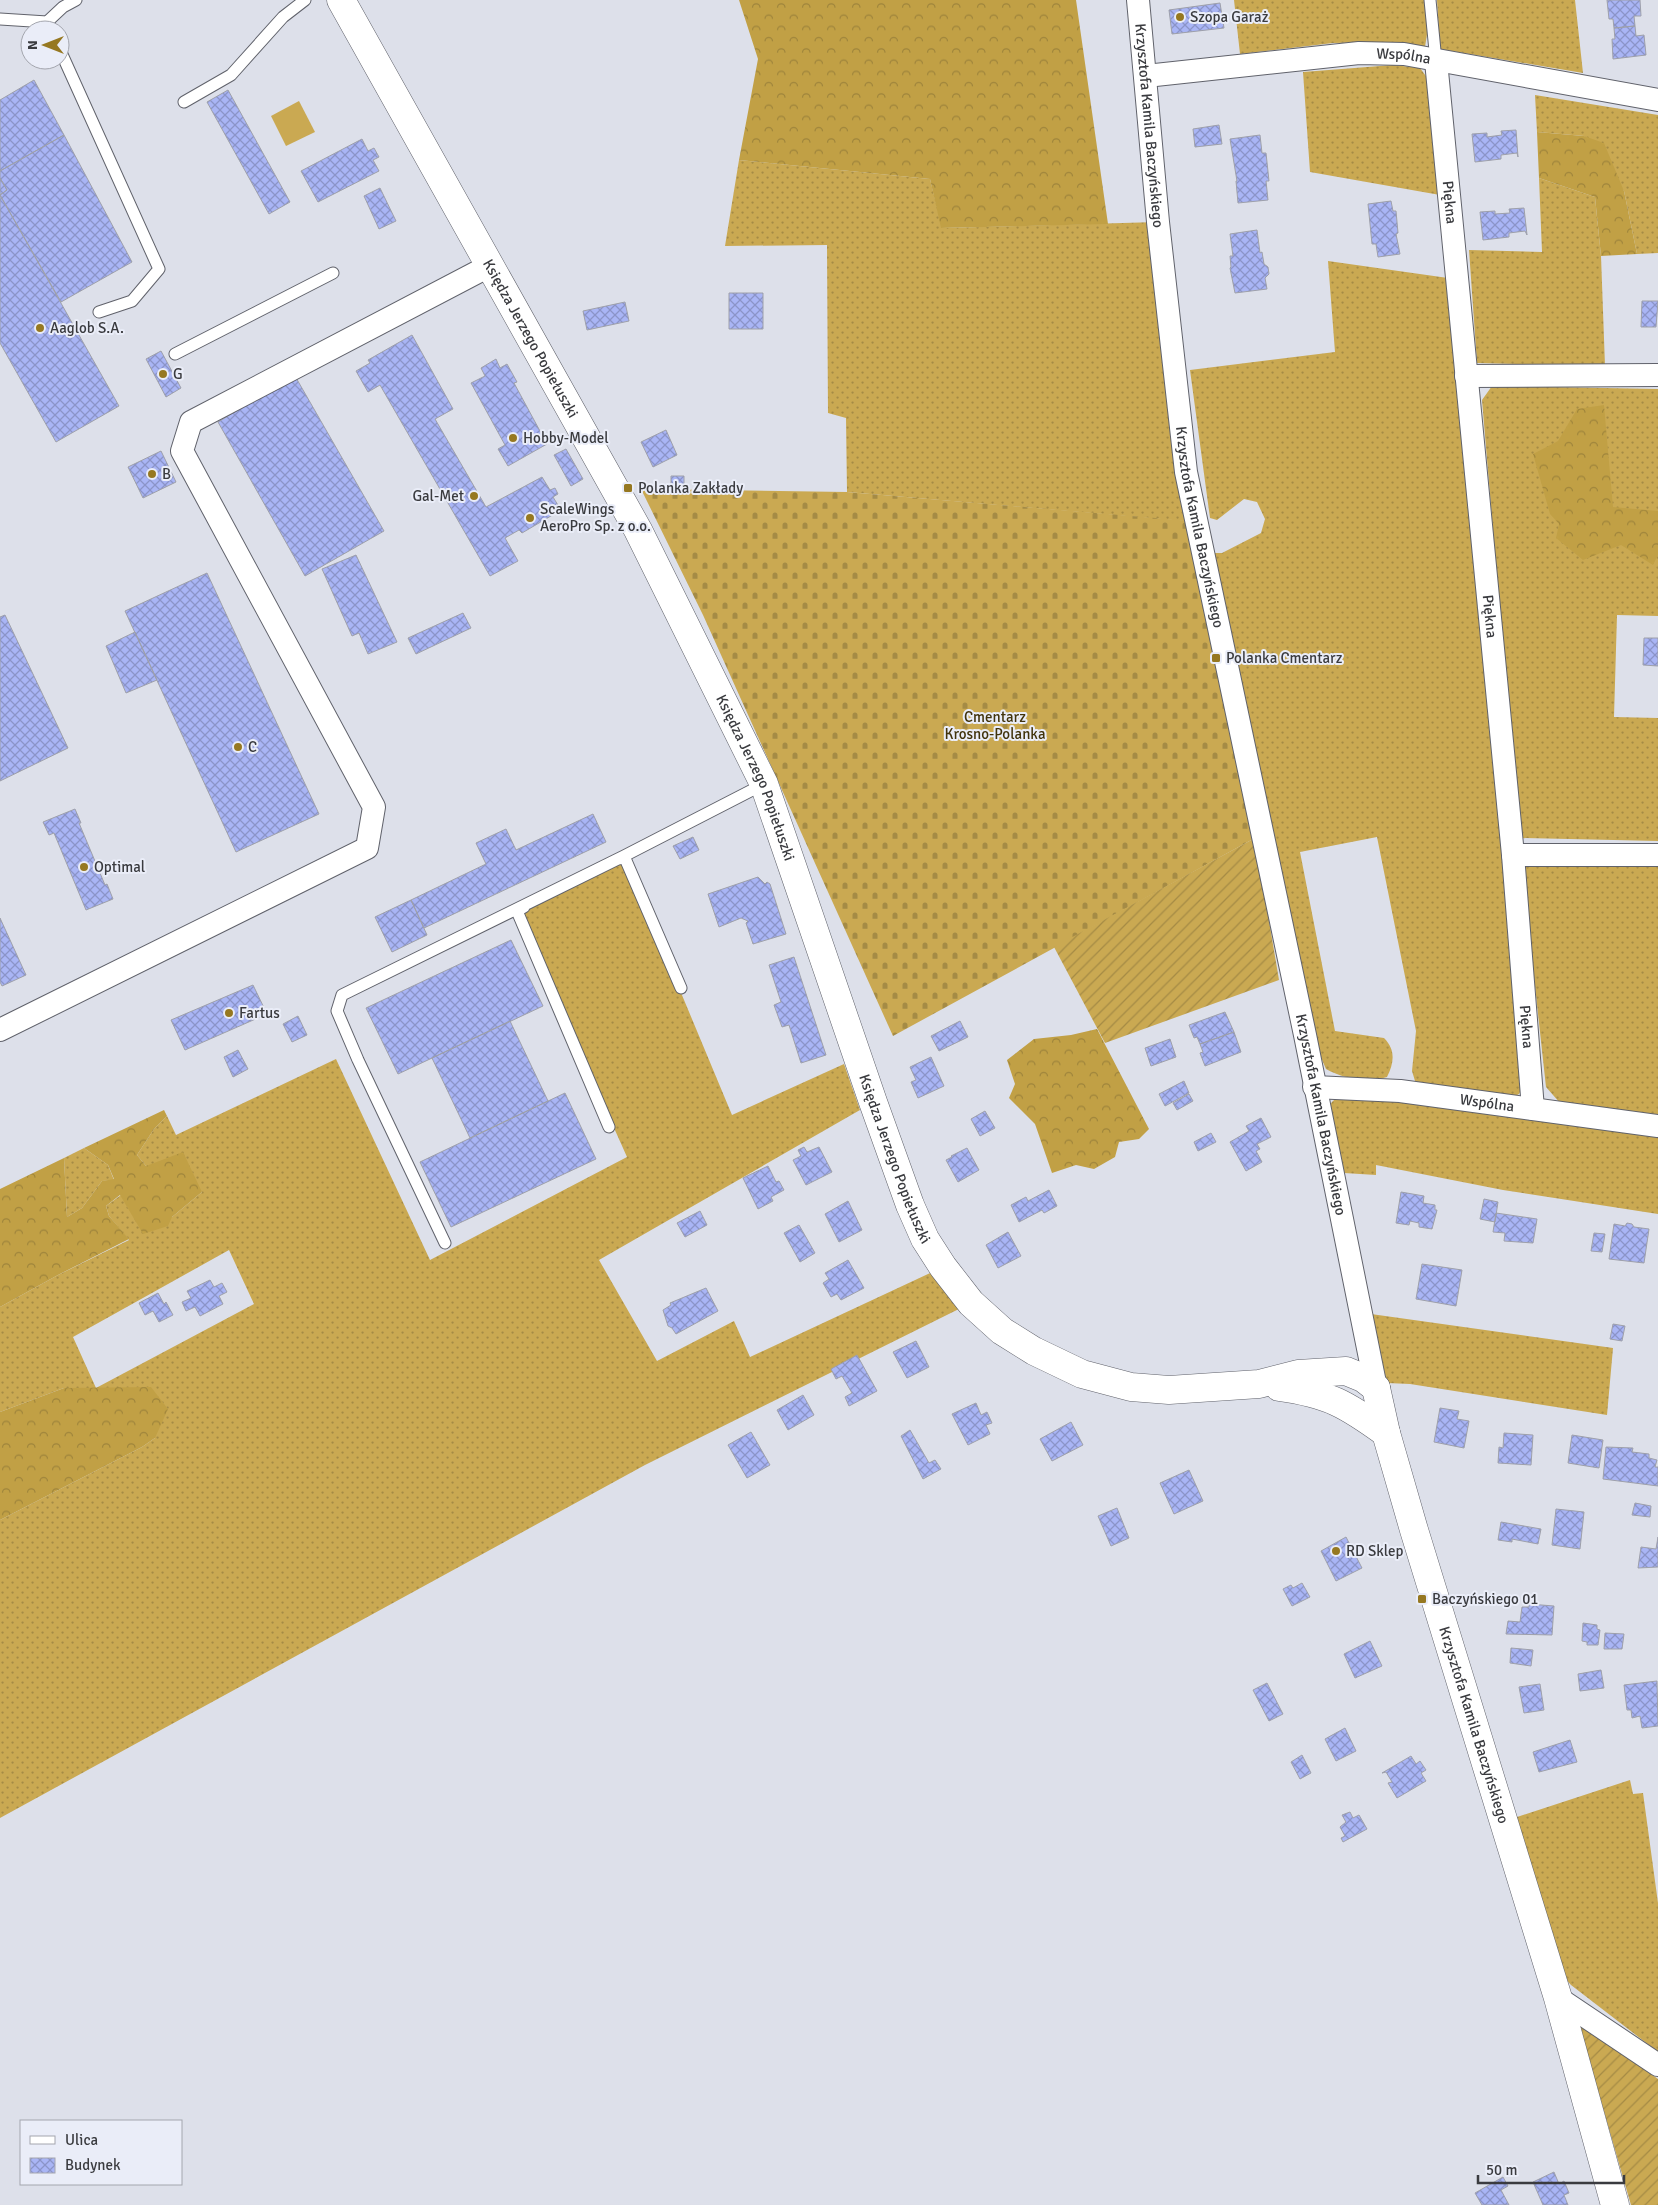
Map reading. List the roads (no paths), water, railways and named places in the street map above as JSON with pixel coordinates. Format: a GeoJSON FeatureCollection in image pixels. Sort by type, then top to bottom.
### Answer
{"type":"FeatureCollection","features":[{"type":"Feature","properties":{"kind":"street","name":"Księdza Jerzego Popiełuszki"},"geometry":{"type":"LineString","coordinates":[[341,0],[638,530],[764,784],[910,1205],[925,1239],[943,1267],[970,1303],[1002,1331],[1034,1351],[1082,1374],[1131,1387],[1169,1390],[1259,1384],[1298,1374],[1346,1371]]}},
{"type":"Feature","properties":{"kind":"street","name":"Krzysztofa Kamila Baczyńskiego"},"geometry":{"type":"LineString","coordinates":[[1138,0],[1156,196],[1186,472],[1376,1388],[1386,1433],[1440,1616],[1558,1998],[1615,2205]]}},
{"type":"Feature","properties":{"kind":"street","name":"Wspólna"},"geometry":{"type":"LineString","coordinates":[[1146,76],[1358,53],[1404,54],[1658,100]]}},
{"type":"Feature","properties":{"kind":"street","name":"Piękna"},"geometry":{"type":"LineString","coordinates":[[1436,61],[1513,856],[1533,1109]]}},
{"type":"Feature","properties":{"kind":"street"},"geometry":{"type":"LineString","coordinates":[[0,1030],[367,848],[374,808],[182,451],[191,422],[489,266]]}},
{"type":"Feature","properties":{"kind":"street"},"geometry":{"type":"LineString","coordinates":[[1466,376],[1658,374]]}},
{"type":"Feature","properties":{"kind":"street"},"geometry":{"type":"LineString","coordinates":[[1513,856],[1658,855]]}},
{"type":"Feature","properties":{"kind":"street","name":"Wspólna"},"geometry":{"type":"LineString","coordinates":[[1314,1087],[1400,1091],[1658,1126]]}},
{"type":"Feature","properties":{"kind":"street"},"geometry":{"type":"LineString","coordinates":[[1346,1371],[1358,1363],[1366,1338]]}},
{"type":"Feature","properties":{"kind":"street"},"geometry":{"type":"LineString","coordinates":[[1331,1398],[1361,1395],[1376,1388],[1363,1378],[1346,1371]]}},
{"type":"Feature","properties":{"kind":"street","name":"Księdza Jerzego Popiełuszki"},"geometry":{"type":"LineString","coordinates":[[1259,1384],[1312,1391],[1331,1398],[1358,1412],[1386,1433]]}},
{"type":"Feature","properties":{"kind":"street"},"geometry":{"type":"LineString","coordinates":[[1558,1998],[1658,2065]]}},
{"type":"Feature","properties":{"kind":"lane"},"geometry":{"type":"LineString","coordinates":[[54,20],[64,7],[76,0]]}},
{"type":"Feature","properties":{"kind":"lane"},"geometry":{"type":"LineString","coordinates":[[184,102],[230,75],[283,17],[305,0]]}},
{"type":"Feature","properties":{"kind":"lane"},"geometry":{"type":"LineString","coordinates":[[1430,0],[1436,61]]}},
{"type":"Feature","properties":{"kind":"lane"},"geometry":{"type":"LineString","coordinates":[[0,20],[20,22]]}},
{"type":"Feature","properties":{"kind":"lane"},"geometry":{"type":"LineString","coordinates":[[69,70],[160,269],[132,300],[99,312]]}},
{"type":"Feature","properties":{"kind":"lane"},"geometry":{"type":"LineString","coordinates":[[175,354],[333,273]]}},
{"type":"Feature","properties":{"kind":"lane"},"geometry":{"type":"LineString","coordinates":[[609,1127],[517,911],[764,784]]}},
{"type":"Feature","properties":{"kind":"lane"},"geometry":{"type":"LineString","coordinates":[[624,856],[681,988]]}},
{"type":"Feature","properties":{"kind":"lane"},"geometry":{"type":"LineString","coordinates":[[445,1243],[358,1060],[337,1011],[342,994],[624,856]]}},
{"type":"Feature","properties":{"kind":"place","name":"Szopa Garaż"},"geometry":{"type":"Point","coordinates":[1180,17]}},
{"type":"Feature","properties":{"kind":"place","name":"Aaglob S.A."},"geometry":{"type":"Point","coordinates":[40,328]}},
{"type":"Feature","properties":{"kind":"place","name":"G"},"geometry":{"type":"Point","coordinates":[163,374]}},
{"type":"Feature","properties":{"kind":"place","name":"Hobby-Model"},"geometry":{"type":"Point","coordinates":[513,438]}},
{"type":"Feature","properties":{"kind":"place","name":"B"},"geometry":{"type":"Point","coordinates":[152,474]}},
{"type":"Feature","properties":{"kind":"place","name":"Polanka Zakłady"},"geometry":{"type":"Point","coordinates":[628,488]}},
{"type":"Feature","properties":{"kind":"place","name":"Gal-Met"},"geometry":{"type":"Point","coordinates":[474,496]}},
{"type":"Feature","properties":{"kind":"place","name":"ScaleWings AeroPro Sp. z o.o."},"geometry":{"type":"Point","coordinates":[530,518]}},
{"type":"Feature","properties":{"kind":"place","name":"Polanka Cmentarz"},"geometry":{"type":"Point","coordinates":[1216,658]}},
{"type":"Feature","properties":{"kind":"place","name":"C"},"geometry":{"type":"Point","coordinates":[238,747]}},
{"type":"Feature","properties":{"kind":"place","name":"Optimal"},"geometry":{"type":"Point","coordinates":[84,867]}},
{"type":"Feature","properties":{"kind":"place","name":"Fartus"},"geometry":{"type":"Point","coordinates":[229,1013]}},
{"type":"Feature","properties":{"kind":"place","name":"RD Sklep"},"geometry":{"type":"Point","coordinates":[1336,1551]}},
{"type":"Feature","properties":{"kind":"place","name":"Baczyńskiego 01"},"geometry":{"type":"Point","coordinates":[1422,1599]}},
{"type":"Feature","properties":{"kind":"park label","name":"Cmentarz Krosno-Polanka"},"geometry":{"type":"Point","coordinates":[995,726]}}]}
